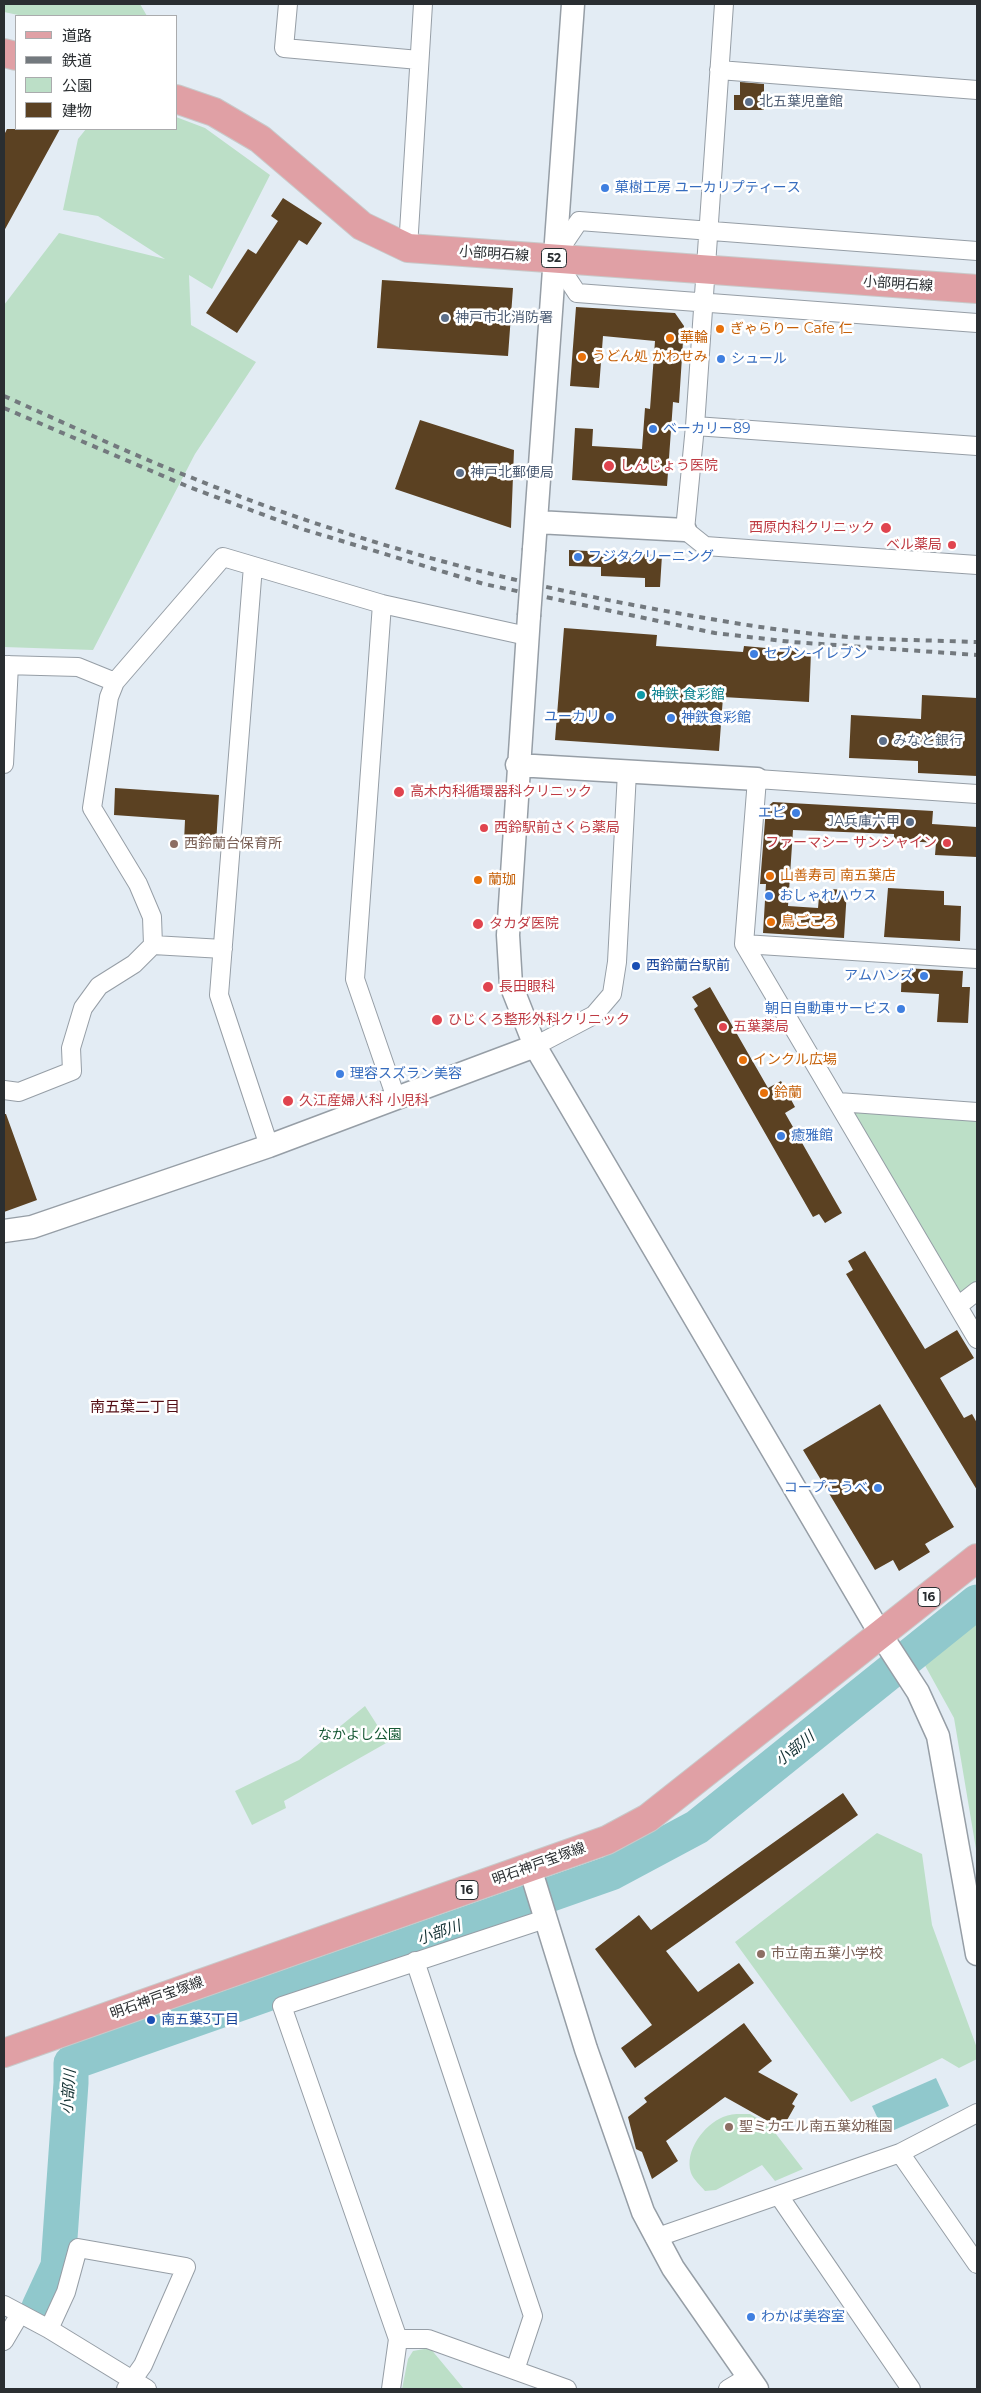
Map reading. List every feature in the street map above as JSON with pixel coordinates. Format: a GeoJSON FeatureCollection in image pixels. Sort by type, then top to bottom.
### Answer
{"type":"FeatureCollection","features":[{"type":"Feature","properties":{"kind":"main road","name":"小部明石線"},"geometry":{"type":"LineString","coordinates":[[178,100],[214,112],[260,139],[362,226],[408,248],[977,289]]}},
{"type":"Feature","properties":{"kind":"main road","name":"明石神戸宝塚線"},"geometry":{"type":"LineString","coordinates":[[4,2053],[216,1976],[532,1875],[607,1840],[648,1818],[886,1641],[977,1558]]}},
{"type":"Feature","properties":{"kind":"street"},"geometry":{"type":"LineString","coordinates":[[288,4],[284,48],[419,60]]}},
{"type":"Feature","properties":{"kind":"street"},"geometry":{"type":"LineString","coordinates":[[408,248],[423,4]]}},
{"type":"Feature","properties":{"kind":"street"},"geometry":{"type":"LineString","coordinates":[[573,4],[517,765],[508,960],[511,985],[535,1046],[886,1641],[918,1692],[938,1736],[974,1912],[977,1954]]}},
{"type":"Feature","properties":{"kind":"street"},"geometry":{"type":"LineString","coordinates":[[685,530],[695,426],[724,4]]}},
{"type":"Feature","properties":{"kind":"street"},"geometry":{"type":"LineString","coordinates":[[719,70],[977,90]]}},
{"type":"Feature","properties":{"kind":"street"},"geometry":{"type":"LineString","coordinates":[[554,258],[579,221],[977,252]]}},
{"type":"Feature","properties":{"kind":"street"},"geometry":{"type":"LineString","coordinates":[[554,258],[577,292],[977,322]]}},
{"type":"Feature","properties":{"kind":"street"},"geometry":{"type":"LineString","coordinates":[[695,426],[977,446]]}},
{"type":"Feature","properties":{"kind":"street"},"geometry":{"type":"LineString","coordinates":[[536,522],[685,530],[705,546],[977,565]]}},
{"type":"Feature","properties":{"kind":"street"},"geometry":{"type":"LineString","coordinates":[[4,1090],[19,1092],[72,1071],[72,1048],[84,1008],[99,986],[134,964],[153,945],[152,917],[138,884],[92,808],[110,697],[115,682],[222,557],[382,604],[528,626]]}},
{"type":"Feature","properties":{"kind":"street"},"geometry":{"type":"LineString","coordinates":[[253,566],[219,995],[269,1146]]}},
{"type":"Feature","properties":{"kind":"street"},"geometry":{"type":"LineString","coordinates":[[382,604],[355,979],[396,1098]]}},
{"type":"Feature","properties":{"kind":"street"},"geometry":{"type":"LineString","coordinates":[[4,764],[6,665],[78,667],[115,682]]}},
{"type":"Feature","properties":{"kind":"street"},"geometry":{"type":"LineString","coordinates":[[517,765],[977,794]]}},
{"type":"Feature","properties":{"kind":"street"},"geometry":{"type":"LineString","coordinates":[[4,1231],[32,1227],[269,1146],[535,1046],[594,1015],[612,994],[617,962],[627,772]]}},
{"type":"Feature","properties":{"kind":"street"},"geometry":{"type":"LineString","coordinates":[[757,779],[744,944],[977,1338]]}},
{"type":"Feature","properties":{"kind":"street"},"geometry":{"type":"LineString","coordinates":[[744,944],[977,959]]}},
{"type":"Feature","properties":{"kind":"street"},"geometry":{"type":"LineString","coordinates":[[153,945],[223,949]]}},
{"type":"Feature","properties":{"kind":"street"},"geometry":{"type":"LineString","coordinates":[[838,1102],[977,1112]]}},
{"type":"Feature","properties":{"kind":"street"},"geometry":{"type":"LineString","coordinates":[[958,1306],[977,1291]]}},
{"type":"Feature","properties":{"kind":"street"},"geometry":{"type":"LineString","coordinates":[[532,1875],[586,2049],[643,2212],[655,2238],[673,2268],[752,2383],[728,2389]]}},
{"type":"Feature","properties":{"kind":"street"},"geometry":{"type":"LineString","coordinates":[[392,2389],[398,2339],[282,2006],[545,1919]]}},
{"type":"Feature","properties":{"kind":"street"},"geometry":{"type":"LineString","coordinates":[[415,1962],[533,2316],[516,2370]]}},
{"type":"Feature","properties":{"kind":"street"},"geometry":{"type":"LineString","coordinates":[[655,2238],[900,2153],[977,2113]]}},
{"type":"Feature","properties":{"kind":"street"},"geometry":{"type":"LineString","coordinates":[[900,2153],[977,2264]]}},
{"type":"Feature","properties":{"kind":"street"},"geometry":{"type":"LineString","coordinates":[[779,2196],[910,2389]]}},
{"type":"Feature","properties":{"kind":"street"},"geometry":{"type":"LineString","coordinates":[[49,2329],[66,2292],[78,2248],[186,2267],[143,2365],[129,2385]]}},
{"type":"Feature","properties":{"kind":"street"},"geometry":{"type":"LineString","coordinates":[[4,2304],[49,2329],[129,2385],[147,2389]]}},
{"type":"Feature","properties":{"kind":"street"},"geometry":{"type":"LineString","coordinates":[[4,2341],[20,2314]]}},
{"type":"Feature","properties":{"kind":"street"},"geometry":{"type":"LineString","coordinates":[[398,2339],[428,2338],[567,2389]]}},
{"type":"Feature","properties":{"kind":"green space"},"geometry":{"type":"Polygon","coordinates":[[[4,4],[140,4],[146,15],[18,15],[4,12],[4,4]]]}},
{"type":"Feature","properties":{"kind":"green space"},"geometry":{"type":"Polygon","coordinates":[[[178,118],[205,128],[270,175],[212,289],[189,275],[191,325],[256,362],[195,454],[93,650],[4,647],[4,305],[59,233],[165,259],[98,216],[63,210],[78,139],[85,130],[178,130],[178,118]]]}},
{"type":"Feature","properties":{"kind":"green space"},"geometry":{"type":"Polygon","coordinates":[[[838,1102],[977,1112],[977,1291],[958,1306],[838,1102]]]}},
{"type":"Feature","properties":{"kind":"green space"},"geometry":{"type":"Polygon","coordinates":[[[977,1614],[977,1855],[954,1718],[922,1660],[977,1614]]]}},
{"type":"Feature","properties":{"kind":"green space","name":"なかよし公園"},"geometry":{"type":"Polygon","coordinates":[[[365,1706],[388,1742],[284,1801],[286,1808],[252,1825],[235,1791],[299,1760],[365,1706]]]}},
{"type":"Feature","properties":{"kind":"green space"},"geometry":{"type":"Polygon","coordinates":[[[877,1833],[922,1854],[932,1925],[977,2048],[977,2059],[959,2068],[942,2058],[851,2102],[735,1942],[877,1833]]]}},
{"type":"Feature","properties":{"kind":"green space"},"geometry":{"type":"Polygon","coordinates":[[[733,2114],[750,2114],[769,2125],[803,2169],[775,2181],[762,2165],[716,2190],[705,2191],[691,2173],[690,2156],[697,2140],[709,2126],[723,2117],[733,2114]]]}},
{"type":"Feature","properties":{"kind":"green space"},"geometry":{"type":"Polygon","coordinates":[[[430,2348],[464,2389],[402,2389],[408,2359],[413,2351],[430,2348]]]}},
{"type":"Feature","properties":{"kind":"water"},"geometry":{"type":"Polygon","coordinates":[[[936,2078],[949,2106],[885,2134],[872,2106],[936,2078]]]}},
{"type":"Feature","properties":{"kind":"building","name":"北五葉児童館"},"geometry":{"type":"Polygon","coordinates":[[[740,82],[764,84],[764,110],[734,110],[734,95],[740,95],[740,82]]]}},
{"type":"Feature","properties":{"kind":"building"},"geometry":{"type":"Polygon","coordinates":[[[7,129],[59,130],[4,231],[4,135],[7,129]]]}},
{"type":"Feature","properties":{"kind":"building"},"geometry":{"type":"Polygon","coordinates":[[[283,198],[322,223],[307,245],[299,240],[237,333],[206,313],[248,249],[256,254],[278,221],[271,216],[283,198]]]}},
{"type":"Feature","properties":{"kind":"building","name":"神戸市北消防署"},"geometry":{"type":"Polygon","coordinates":[[[382,280],[513,288],[508,356],[377,348],[382,280]]]}},
{"type":"Feature","properties":{"kind":"building"},"geometry":{"type":"Polygon","coordinates":[[[576,307],[675,313],[684,326],[679,403],[673,402],[667,486],[572,480],[575,428],[593,429],[592,446],[642,449],[645,408],[650,409],[655,341],[603,336],[599,388],[570,386],[576,307]]]}},
{"type":"Feature","properties":{"kind":"building"},"geometry":{"type":"Polygon","coordinates":[[[420,420],[514,450],[511,528],[395,489],[420,420]]]}},
{"type":"Feature","properties":{"kind":"building"},"geometry":{"type":"Polygon","coordinates":[[[569,550],[662,555],[660,587],[645,587],[645,578],[601,576],[601,567],[569,566],[569,550]]]}},
{"type":"Feature","properties":{"kind":"building","name":"神鉄 食彩館"},"geometry":{"type":"Polygon","coordinates":[[[564,628],[657,635],[656,646],[743,652],[744,646],[811,652],[809,702],[723,697],[719,751],[555,740],[564,628]]]}},
{"type":"Feature","properties":{"kind":"building"},"geometry":{"type":"Polygon","coordinates":[[[922,695],[977,698],[977,776],[918,773],[918,761],[849,758],[851,715],[921,719],[922,695]]]}},
{"type":"Feature","properties":{"kind":"building"},"geometry":{"type":"Polygon","coordinates":[[[115,788],[219,795],[216,844],[184,842],[185,820],[114,815],[115,788]]]}},
{"type":"Feature","properties":{"kind":"building"},"geometry":{"type":"Polygon","coordinates":[[[773,802],[933,811],[932,824],[977,827],[977,857],[935,855],[936,843],[894,840],[894,834],[793,830],[788,906],[818,908],[819,897],[829,898],[829,889],[847,890],[844,938],[763,933],[766,884],[760,884],[766,808],[773,802]]]}},
{"type":"Feature","properties":{"kind":"building"},"geometry":{"type":"Polygon","coordinates":[[[888,888],[944,891],[944,905],[961,906],[960,941],[884,937],[888,888]]]}},
{"type":"Feature","properties":{"kind":"building"},"geometry":{"type":"Polygon","coordinates":[[[902,968],[963,971],[962,987],[970,987],[968,1023],[937,1022],[939,994],[901,992],[902,968]]]}},
{"type":"Feature","properties":{"kind":"building"},"geometry":{"type":"Polygon","coordinates":[[[710,987],[768,1088],[781,1081],[795,1107],[785,1113],[842,1213],[825,1223],[819,1214],[813,1217],[694,1009],[698,1006],[692,997],[710,987]]]}},
{"type":"Feature","properties":{"kind":"building"},"geometry":{"type":"Polygon","coordinates":[[[4,1114],[6,1114],[37,1200],[4,1212],[4,1114]]]}},
{"type":"Feature","properties":{"kind":"building"},"geometry":{"type":"Polygon","coordinates":[[[865,1251],[925,1349],[957,1330],[974,1358],[940,1378],[964,1418],[972,1414],[977,1423],[977,1490],[846,1274],[853,1270],[848,1261],[865,1251]]]}},
{"type":"Feature","properties":{"kind":"building","name":"コープこうべ"},"geometry":{"type":"Polygon","coordinates":[[[880,1404],[954,1527],[925,1544],[930,1552],[899,1571],[893,1560],[875,1570],[803,1450],[880,1404]]]}},
{"type":"Feature","properties":{"kind":"building"},"geometry":{"type":"Polygon","coordinates":[[[843,1793],[858,1815],[666,1951],[698,1992],[739,1963],[754,1983],[635,2068],[621,2048],[652,2025],[595,1949],[639,1915],[651,1930],[843,1793]]]}},
{"type":"Feature","properties":{"kind":"building"},"geometry":{"type":"Polygon","coordinates":[[[744,2023],[772,2061],[758,2072],[798,2094],[792,2104],[795,2106],[782,2129],[725,2097],[666,2141],[678,2161],[652,2179],[642,2152],[636,2149],[628,2117],[647,2102],[644,2098],[744,2023]]]}},
{"type":"Feature","properties":{"kind":"waterway","name":"小部川"},"geometry":{"type":"LineString","coordinates":[[39,2307],[58,2266],[71,2063],[611,1873],[697,1827],[977,1602]]}},
{"type":"Feature","properties":{"kind":"railway"},"geometry":{"type":"LineString","coordinates":[[4,396],[99,439],[250,500],[362,538],[476,570],[591,597],[773,629],[855,638],[977,642]]}},
{"type":"Feature","properties":{"kind":"railway"},"geometry":{"type":"LineString","coordinates":[[4,408],[189,487],[299,528],[484,584],[715,633],[792,642],[977,655]]}},
{"type":"Feature","properties":{"kind":"place","name":"北五葉児童館"},"geometry":{"type":"Point","coordinates":[749,102]}},
{"type":"Feature","properties":{"kind":"place","name":"菓樹工房 ユーカリプティース"},"geometry":{"type":"Point","coordinates":[605,188]}},
{"type":"Feature","properties":{"kind":"place","name":"神戸市北消防署"},"geometry":{"type":"Point","coordinates":[445,318]}},
{"type":"Feature","properties":{"kind":"place","name":"ぎゃらりー Cafe 仁"},"geometry":{"type":"Point","coordinates":[720,329]}},
{"type":"Feature","properties":{"kind":"place","name":"華輪"},"geometry":{"type":"Point","coordinates":[670,338]}},
{"type":"Feature","properties":{"kind":"place","name":"うどん処 かわせみ"},"geometry":{"type":"Point","coordinates":[582,357]}},
{"type":"Feature","properties":{"kind":"place","name":"シュール"},"geometry":{"type":"Point","coordinates":[721,359]}},
{"type":"Feature","properties":{"kind":"place","name":"ベーカリー89"},"geometry":{"type":"Point","coordinates":[653,429]}},
{"type":"Feature","properties":{"kind":"place","name":"しんじょう医院"},"geometry":{"type":"Point","coordinates":[609,466]}},
{"type":"Feature","properties":{"kind":"place","name":"神戸北郵便局"},"geometry":{"type":"Point","coordinates":[460,473]}},
{"type":"Feature","properties":{"kind":"place","name":"西原内科クリニック"},"geometry":{"type":"Point","coordinates":[886,528]}},
{"type":"Feature","properties":{"kind":"place","name":"ベル薬局"},"geometry":{"type":"Point","coordinates":[952,545]}},
{"type":"Feature","properties":{"kind":"place","name":"フジタクリーニング"},"geometry":{"type":"Point","coordinates":[578,557]}},
{"type":"Feature","properties":{"kind":"place","name":"セブン-イレブン"},"geometry":{"type":"Point","coordinates":[754,654]}},
{"type":"Feature","properties":{"kind":"place","name":"神鉄 食彩館"},"geometry":{"type":"Point","coordinates":[641,695]}},
{"type":"Feature","properties":{"kind":"place","name":"ユーカリ"},"geometry":{"type":"Point","coordinates":[610,717]}},
{"type":"Feature","properties":{"kind":"place","name":"神鉄食彩館"},"geometry":{"type":"Point","coordinates":[671,718]}},
{"type":"Feature","properties":{"kind":"place","name":"みなと銀行"},"geometry":{"type":"Point","coordinates":[883,741]}},
{"type":"Feature","properties":{"kind":"place","name":"高木内科循環器科クリニック"},"geometry":{"type":"Point","coordinates":[399,792]}},
{"type":"Feature","properties":{"kind":"place","name":"エピ"},"geometry":{"type":"Point","coordinates":[796,813]}},
{"type":"Feature","properties":{"kind":"place","name":"JA兵庫六甲"},"geometry":{"type":"Point","coordinates":[910,822]}},
{"type":"Feature","properties":{"kind":"place","name":"西鈴駅前さくら薬局"},"geometry":{"type":"Point","coordinates":[484,828]}},
{"type":"Feature","properties":{"kind":"place","name":"ファーマシー サンシャイン"},"geometry":{"type":"Point","coordinates":[947,843]}},
{"type":"Feature","properties":{"kind":"place","name":"西鈴蘭台保育所"},"geometry":{"type":"Point","coordinates":[174,844]}},
{"type":"Feature","properties":{"kind":"place","name":"山善寿司 南五葉店"},"geometry":{"type":"Point","coordinates":[770,876]}},
{"type":"Feature","properties":{"kind":"place","name":"蘭珈"},"geometry":{"type":"Point","coordinates":[478,880]}},
{"type":"Feature","properties":{"kind":"place","name":"おしゃれハウス"},"geometry":{"type":"Point","coordinates":[769,896]}},
{"type":"Feature","properties":{"kind":"place","name":"鳥ごころ"},"geometry":{"type":"Point","coordinates":[771,922]}},
{"type":"Feature","properties":{"kind":"place","name":"タカダ医院"},"geometry":{"type":"Point","coordinates":[478,924]}},
{"type":"Feature","properties":{"kind":"place","name":"西鈴蘭台駅前"},"geometry":{"type":"Point","coordinates":[636,966]}},
{"type":"Feature","properties":{"kind":"place","name":"アムハンズ"},"geometry":{"type":"Point","coordinates":[924,976]}},
{"type":"Feature","properties":{"kind":"place","name":"長田眼科"},"geometry":{"type":"Point","coordinates":[488,987]}},
{"type":"Feature","properties":{"kind":"place","name":"朝日自動車サービス"},"geometry":{"type":"Point","coordinates":[901,1009]}},
{"type":"Feature","properties":{"kind":"place","name":"ひじくろ整形外科クリニック"},"geometry":{"type":"Point","coordinates":[437,1020]}},
{"type":"Feature","properties":{"kind":"place","name":"五葉薬局"},"geometry":{"type":"Point","coordinates":[723,1027]}},
{"type":"Feature","properties":{"kind":"place","name":"インクル広場"},"geometry":{"type":"Point","coordinates":[743,1060]}},
{"type":"Feature","properties":{"kind":"place","name":"理容スズラン美容"},"geometry":{"type":"Point","coordinates":[340,1074]}},
{"type":"Feature","properties":{"kind":"place","name":"鈴蘭"},"geometry":{"type":"Point","coordinates":[764,1093]}},
{"type":"Feature","properties":{"kind":"place","name":"久江産婦人科 小児科"},"geometry":{"type":"Point","coordinates":[288,1101]}},
{"type":"Feature","properties":{"kind":"place","name":"癒雅館"},"geometry":{"type":"Point","coordinates":[781,1136]}},
{"type":"Feature","properties":{"kind":"place","name":"コープこうべ"},"geometry":{"type":"Point","coordinates":[878,1488]}},
{"type":"Feature","properties":{"kind":"place","name":"市立南五葉小学校"},"geometry":{"type":"Point","coordinates":[761,1954]}},
{"type":"Feature","properties":{"kind":"place","name":"南五葉3丁目"},"geometry":{"type":"Point","coordinates":[151,2020]}},
{"type":"Feature","properties":{"kind":"place","name":"聖ミカエル南五葉幼稚園"},"geometry":{"type":"Point","coordinates":[729,2127]}},
{"type":"Feature","properties":{"kind":"place","name":"わかば美容室"},"geometry":{"type":"Point","coordinates":[751,2317]}},
{"type":"Feature","properties":{"kind":"district","name":"南五葉二丁目"},"geometry":{"type":"Point","coordinates":[135,1408]}}]}
